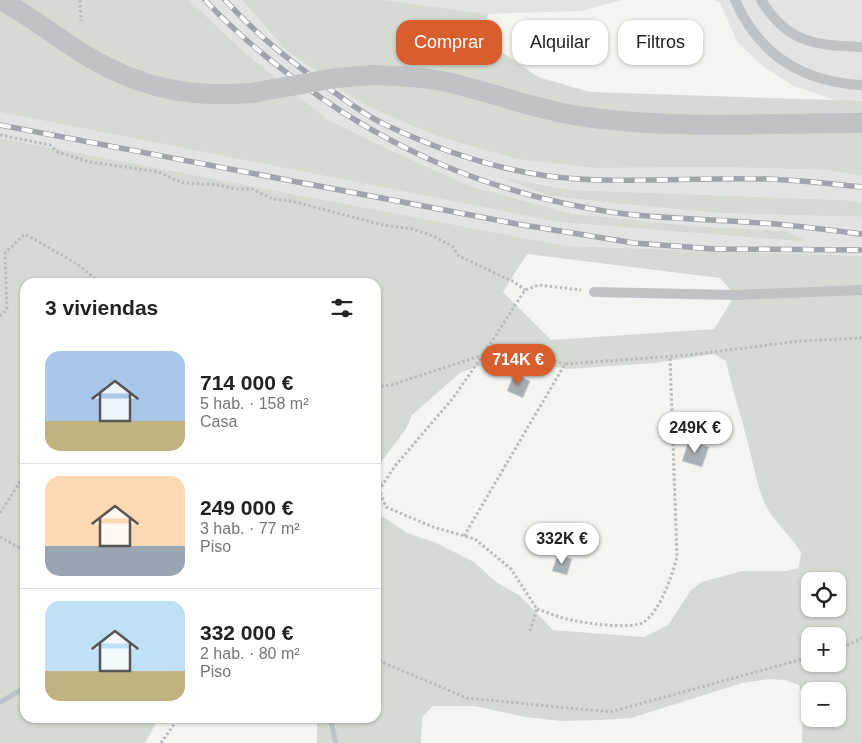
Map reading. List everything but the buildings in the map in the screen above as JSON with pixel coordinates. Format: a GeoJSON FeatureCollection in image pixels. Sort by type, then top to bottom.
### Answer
{"type":"FeatureCollection","features":[{"type":"Feature","properties":{"kind":"street"},"geometry":{"type":"LineString","coordinates":[[0,0],[24,13],[87,56],[125,76],[160,88],[197,95],[251,94],[336,78],[372,75],[411,76],[449,83],[577,115],[628,122],[673,124],[862,123]]}},
{"type":"Feature","properties":{"kind":"lane"},"geometry":{"type":"LineString","coordinates":[[735,0],[742,18],[757,38],[774,55],[795,69],[821,80],[862,85]]}},
{"type":"Feature","properties":{"kind":"lane"},"geometry":{"type":"LineString","coordinates":[[761,0],[779,24],[798,38],[818,45],[862,47]]}},
{"type":"Feature","properties":{"kind":"lane"},"geometry":{"type":"LineString","coordinates":[[594,292],[735,295],[862,290]]}},
{"type":"Feature","properties":{"kind":"path"},"geometry":{"type":"LineString","coordinates":[[80,0],[82,21]]}},
{"type":"Feature","properties":{"kind":"path"},"geometry":{"type":"LineString","coordinates":[[0,135],[50,145],[58,152],[90,162],[159,172],[175,180],[185,182],[219,185],[236,189],[252,189],[273,199],[292,201],[384,225],[413,229],[433,236],[452,246],[459,256],[514,282],[525,290]]}},
{"type":"Feature","properties":{"kind":"path"},"geometry":{"type":"LineString","coordinates":[[0,316],[7,310],[4,253],[25,234],[77,264],[94,278]]}},
{"type":"Feature","properties":{"kind":"path"},"geometry":{"type":"LineString","coordinates":[[381,487],[395,466],[453,398],[525,290],[539,284],[594,292]]}},
{"type":"Feature","properties":{"kind":"path"},"geometry":{"type":"LineString","coordinates":[[381,386],[391,385],[494,350],[518,351],[565,364],[670,356],[800,341],[862,338]]}},
{"type":"Feature","properties":{"kind":"path"},"geometry":{"type":"LineString","coordinates":[[381,495],[386,507],[433,527],[475,539],[511,569],[537,609],[568,620],[630,626],[642,624],[652,615],[673,574],[677,557],[670,356]]}},
{"type":"Feature","properties":{"kind":"path"},"geometry":{"type":"LineString","coordinates":[[464,536],[565,364]]}},
{"type":"Feature","properties":{"kind":"path"},"geometry":{"type":"LineString","coordinates":[[0,513],[20,482]]}},
{"type":"Feature","properties":{"kind":"path"},"geometry":{"type":"LineString","coordinates":[[0,537],[20,548]]}},
{"type":"Feature","properties":{"kind":"path"},"geometry":{"type":"LineString","coordinates":[[530,631],[537,609]]}},
{"type":"Feature","properties":{"kind":"path"},"geometry":{"type":"LineString","coordinates":[[846,646],[862,638]]}},
{"type":"Feature","properties":{"kind":"path"},"geometry":{"type":"LineString","coordinates":[[381,661],[384,664],[467,698],[610,712],[801,659]]}},
{"type":"Feature","properties":{"kind":"path"},"geometry":{"type":"LineString","coordinates":[[161,743],[175,723]]}},
{"type":"Feature","properties":{"kind":"shaded area"},"geometry":{"type":"Polygon","coordinates":[[[0,0],[189,0],[245,53],[327,119],[470,186],[568,213],[691,226],[786,231],[808,242],[558,222],[0,112],[0,0]]]}},
{"type":"Feature","properties":{"kind":"shaded area"},"geometry":{"type":"Polygon","coordinates":[[[189,0],[242,0],[285,49],[368,107],[439,137],[516,159],[594,168],[721,167],[827,170],[862,176],[862,203],[844,200],[573,190],[537,183],[550,196],[612,203],[718,213],[862,217],[862,256],[566,246],[0,138],[0,112],[558,222],[806,242],[786,231],[691,226],[568,213],[470,186],[327,119],[245,53],[189,0]]]}},
{"type":"Feature","properties":{"kind":"shaded area"},"geometry":{"type":"Polygon","coordinates":[[[242,0],[382,0],[488,14],[487,20],[396,20],[396,65],[502,65],[502,52],[512,59],[512,65],[520,65],[538,77],[590,92],[862,101],[862,176],[827,170],[721,167],[594,168],[516,159],[439,137],[368,107],[285,49],[242,0]]]}},
{"type":"Feature","properties":{"kind":"shaded area"},"geometry":{"type":"Polygon","coordinates":[[[382,0],[622,0],[581,11],[488,14],[382,0]]]}},
{"type":"Feature","properties":{"kind":"shaded area"},"geometry":{"type":"Polygon","coordinates":[[[714,0],[862,0],[862,101],[838,101],[794,86],[765,68],[738,43],[720,3],[714,0]]]}},
{"type":"Feature","properties":{"kind":"shaded area"},"geometry":{"type":"Polygon","coordinates":[[[0,138],[566,246],[862,256],[862,743],[802,743],[802,727],[846,727],[846,682],[801,682],[801,692],[799,685],[785,680],[769,679],[742,683],[631,718],[561,721],[526,717],[474,706],[433,706],[422,717],[421,743],[317,743],[317,723],[381,723],[381,515],[407,533],[434,542],[474,562],[496,582],[519,595],[553,630],[644,637],[668,625],[691,590],[702,582],[742,571],[786,571],[799,568],[801,552],[778,524],[766,506],[760,492],[726,361],[714,354],[654,363],[569,369],[509,360],[489,363],[461,372],[412,415],[406,429],[381,462],[381,278],[20,278],[20,723],[156,723],[145,743],[0,743],[0,138]],[[527,254],[503,292],[551,340],[714,329],[735,295],[720,278],[527,254]]]}},
{"type":"Feature","properties":{"kind":"shaded area"},"geometry":{"type":"Polygon","coordinates":[[[503,178],[573,190],[844,200],[862,203],[862,217],[718,213],[612,203],[550,196],[503,178]]]}},
{"type":"Feature","properties":{"kind":"waterway"},"geometry":{"type":"LineString","coordinates":[[0,702],[20,691]]}},
{"type":"Feature","properties":{"kind":"waterway"},"geometry":{"type":"LineString","coordinates":[[331,723],[336,743]]}},
{"type":"Feature","properties":{"kind":"railway"},"geometry":{"type":"LineString","coordinates":[[205,0],[224,20],[255,47],[324,100],[361,124],[400,145],[439,164],[480,179],[522,193],[565,204],[610,212],[666,218],[798,226],[862,234]]}},
{"type":"Feature","properties":{"kind":"railway"},"geometry":{"type":"LineString","coordinates":[[225,0],[250,26],[289,59],[365,113],[432,145],[480,161],[529,173],[578,179],[768,179],[862,187]]}},
{"type":"Feature","properties":{"kind":"railway"},"geometry":{"type":"LineString","coordinates":[[0,125],[517,224],[634,243],[714,249],[862,250]]}}]}
